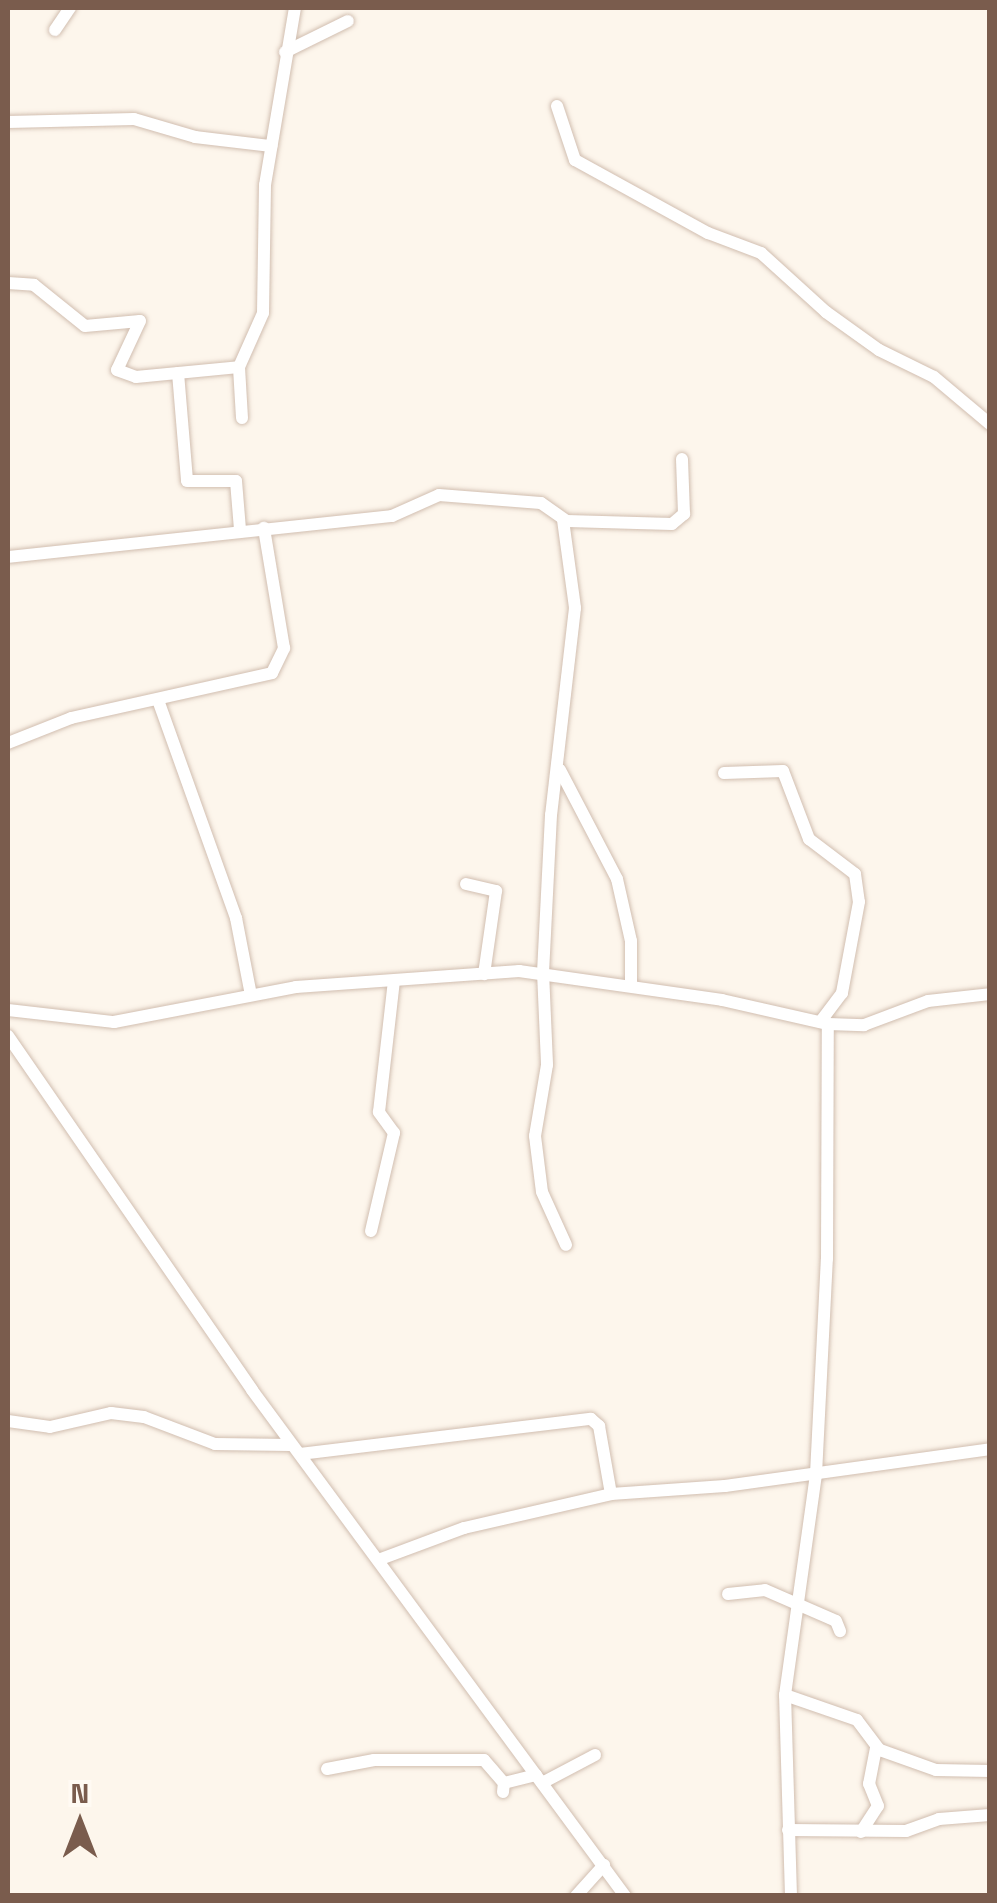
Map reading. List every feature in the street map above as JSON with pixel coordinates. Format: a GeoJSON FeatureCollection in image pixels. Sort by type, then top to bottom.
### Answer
{"type":"FeatureCollection","features":[{"type":"Feature","properties":{"kind":"street"},"geometry":{"type":"LineString","coordinates":[[55,30],[70,8]]}},
{"type":"Feature","properties":{"kind":"street"},"geometry":{"type":"LineString","coordinates":[[242,418],[239,367],[263,313],[271,146],[295,8]]}},
{"type":"Feature","properties":{"kind":"street"},"geometry":{"type":"LineString","coordinates":[[285,52],[348,21]]}},
{"type":"Feature","properties":{"kind":"street"},"geometry":{"type":"LineString","coordinates":[[557,106],[574,160],[708,232],[761,252],[826,312],[879,350],[934,377],[990,424]]}},
{"type":"Feature","properties":{"kind":"street"},"geometry":{"type":"LineString","coordinates":[[8,122],[134,119],[195,137],[271,146]]}},
{"type":"Feature","properties":{"kind":"street"},"geometry":{"type":"LineString","coordinates":[[8,283],[34,285],[86,326],[140,321],[117,370],[136,377],[239,367]]}},
{"type":"Feature","properties":{"kind":"street"},"geometry":{"type":"LineString","coordinates":[[178,373],[187,481],[236,481],[240,530]]}},
{"type":"Feature","properties":{"kind":"street"},"geometry":{"type":"LineString","coordinates":[[8,557],[90,553],[240,530],[398,515],[448,495],[495,504],[541,503],[562,520],[679,522],[682,459]]}},
{"type":"Feature","properties":{"kind":"street"},"geometry":{"type":"LineString","coordinates":[[562,520],[575,608],[560,770],[551,816],[543,972],[547,1065],[535,1136],[542,1192],[566,1245]]}},
{"type":"Feature","properties":{"kind":"street"},"geometry":{"type":"LineString","coordinates":[[8,743],[71,718],[158,700],[280,666],[284,648],[264,528]]}},
{"type":"Feature","properties":{"kind":"street"},"geometry":{"type":"LineString","coordinates":[[158,700],[236,918],[251,994]]}},
{"type":"Feature","properties":{"kind":"street"},"geometry":{"type":"LineString","coordinates":[[560,770],[618,879],[633,956],[631,984]]}},
{"type":"Feature","properties":{"kind":"street"},"geometry":{"type":"LineString","coordinates":[[724,772],[783,771],[810,840],[855,874],[859,902],[842,993],[824,1023],[827,1259],[816,1474],[785,1695],[790,1896]]}},
{"type":"Feature","properties":{"kind":"street"},"geometry":{"type":"LineString","coordinates":[[466,884],[496,892],[484,974]]}},
{"type":"Feature","properties":{"kind":"street"},"geometry":{"type":"LineString","coordinates":[[8,1010],[114,1022],[251,994],[543,972],[631,984],[824,1023],[864,1025],[928,1001],[990,994]]}},
{"type":"Feature","properties":{"kind":"street"},"geometry":{"type":"LineString","coordinates":[[370,1231],[394,1133],[379,1112],[394,981]]}},
{"type":"Feature","properties":{"kind":"street"},"geometry":{"type":"LineString","coordinates":[[8,1036],[296,1449],[625,1896]]}},
{"type":"Feature","properties":{"kind":"street"},"geometry":{"type":"LineString","coordinates":[[8,1421],[50,1427],[112,1413],[144,1417],[216,1444],[296,1449],[591,1419],[599,1426],[611,1494]]}},
{"type":"Feature","properties":{"kind":"street"},"geometry":{"type":"LineString","coordinates":[[378,1560],[464,1528],[611,1494],[816,1474],[990,1449]]}},
{"type":"Feature","properties":{"kind":"street"},"geometry":{"type":"LineString","coordinates":[[728,1594],[765,1590],[836,1621],[840,1631]]}},
{"type":"Feature","properties":{"kind":"street"},"geometry":{"type":"LineString","coordinates":[[785,1695],[857,1720],[876,1748],[936,1770],[990,1771]]}},
{"type":"Feature","properties":{"kind":"street"},"geometry":{"type":"LineString","coordinates":[[861,1832],[878,1806],[869,1784],[876,1748]]}},
{"type":"Feature","properties":{"kind":"street"},"geometry":{"type":"LineString","coordinates":[[326,1769],[374,1760],[484,1760],[503,1788],[539,1779],[595,1754]]}},
{"type":"Feature","properties":{"kind":"street"},"geometry":{"type":"LineString","coordinates":[[788,1830],[906,1831],[938,1819],[990,1815]]}},
{"type":"Feature","properties":{"kind":"street"},"geometry":{"type":"LineString","coordinates":[[584,1893],[604,1865]]}}]}
